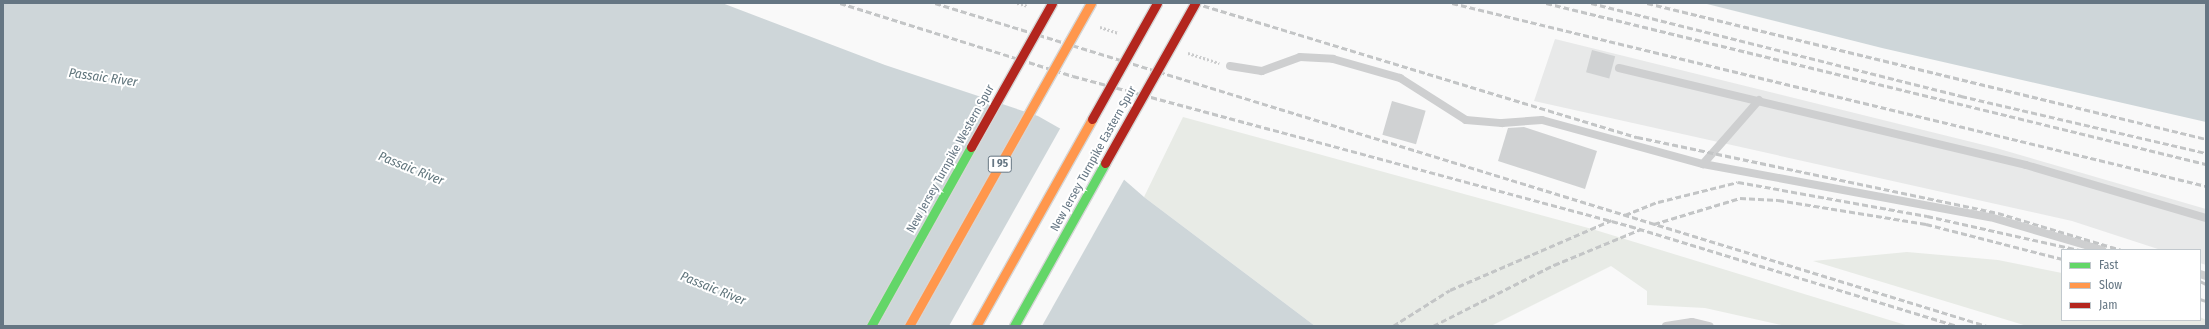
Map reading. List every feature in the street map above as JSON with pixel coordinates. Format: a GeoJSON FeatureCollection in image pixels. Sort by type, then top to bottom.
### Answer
{"type":"FeatureCollection","features":[{"type":"Feature","properties":{"kind":"highway","name":"New Jersey Turnpike Western Spur"},"geometry":{"type":"LineString","coordinates":[[871,326],[1052,3]]}},
{"type":"Feature","properties":{"kind":"highway","name":"I 95"},"geometry":{"type":"LineString","coordinates":[[909,326],[1091,3]]}},
{"type":"Feature","properties":{"kind":"highway","name":"New Jersey Turnpike Eastern Spur"},"geometry":{"type":"LineString","coordinates":[[976,326],[1156,3]]}},
{"type":"Feature","properties":{"kind":"highway","name":"New Jersey Turnpike Eastern Spur"},"geometry":{"type":"LineString","coordinates":[[1014,326],[1195,3]]}},
{"type":"Feature","properties":{"kind":"lane"},"geometry":{"type":"LineString","coordinates":[[1230,66],[1262,70],[1300,57],[1333,58],[1400,78],[1466,120],[1487,124],[1542,120],[1703,164],[1990,217],[2099,249]]}},
{"type":"Feature","properties":{"kind":"lane"},"geometry":{"type":"LineString","coordinates":[[1619,68],[1759,100],[2026,165],[2206,218]]}},
{"type":"Feature","properties":{"kind":"lane"},"geometry":{"type":"LineString","coordinates":[[1703,164],[1759,100]]}},
{"type":"Feature","properties":{"kind":"lane"},"geometry":{"type":"LineString","coordinates":[[1666,326],[1692,322],[1710,326]]}},
{"type":"Feature","properties":{"kind":"shaded area"},"geometry":{"type":"Polygon","coordinates":[[[1555,39],[1996,148],[2206,209],[2206,265],[2201,263],[2201,249],[2158,249],[2072,221],[1534,101],[1555,39]]]}},
{"type":"Feature","properties":{"kind":"shaded area"},"geometry":{"type":"Polygon","coordinates":[[[1183,117],[1592,229],[1909,326],[1786,326],[1705,308],[1647,305],[1647,291],[1611,266],[1491,326],[1315,326],[1144,197],[1183,117]]]}},
{"type":"Feature","properties":{"kind":"shaded area"},"geometry":{"type":"Polygon","coordinates":[[[1907,252],[1998,260],[2061,273],[2061,321],[2201,321],[2201,318],[2206,320],[2206,326],[2027,326],[1813,261],[1907,252]]]}},
{"type":"Feature","properties":{"kind":"water","name":"Passaic River"},"geometry":{"type":"Polygon","coordinates":[[[3,3],[722,3],[885,65],[1038,116],[1075,137],[1144,197],[1315,326],[3,326],[3,3]]]}},
{"type":"Feature","properties":{"kind":"water"},"geometry":{"type":"Polygon","coordinates":[[[1703,3],[2206,3],[2206,122],[1882,48],[1703,3]]]}},
{"type":"Feature","properties":{"kind":"pier"},"geometry":{"type":"Polygon","coordinates":[[[1061,127],[1076,135],[1125,178],[1042,326],[949,326],[1061,127]]]}},
{"type":"Feature","properties":{"kind":"building"},"geometry":{"type":"Polygon","coordinates":[[[1592,50],[1615,56],[1609,78],[1586,72],[1592,50]]]}},
{"type":"Feature","properties":{"kind":"building"},"geometry":{"type":"Polygon","coordinates":[[[1392,101],[1426,111],[1416,144],[1382,135],[1392,101]]]}},
{"type":"Feature","properties":{"kind":"building"},"geometry":{"type":"Polygon","coordinates":[[[1524,127],[1597,151],[1585,189],[1498,161],[1508,128],[1524,127]]]}},
{"type":"Feature","properties":{"kind":"railway"},"geometry":{"type":"LineString","coordinates":[[840,3],[1073,76],[1630,226],[1958,326]]}},
{"type":"Feature","properties":{"kind":"railway"},"geometry":{"type":"LineString","coordinates":[[935,3],[1987,326]]}},
{"type":"Feature","properties":{"kind":"railway"},"geometry":{"type":"LineString","coordinates":[[1195,3],[1637,137],[1998,213],[2118,249]]}},
{"type":"Feature","properties":{"kind":"railway"},"geometry":{"type":"LineString","coordinates":[[1452,3],[2206,186]]}},
{"type":"Feature","properties":{"kind":"railway"},"geometry":{"type":"LineString","coordinates":[[1546,3],[2206,164]]}},
{"type":"Feature","properties":{"kind":"railway"},"geometry":{"type":"LineString","coordinates":[[1591,3],[1961,96],[2206,153]]}},
{"type":"Feature","properties":{"kind":"railway"},"geometry":{"type":"LineString","coordinates":[[1647,3],[2206,139]]}},
{"type":"Feature","properties":{"kind":"railway"},"geometry":{"type":"LineString","coordinates":[[1625,215],[1658,202],[1738,182],[1927,216],[2075,249]]}},
{"type":"Feature","properties":{"kind":"railway"},"geometry":{"type":"LineString","coordinates":[[1654,224],[1740,198],[1778,200],[1926,224],[2061,259]]}},
{"type":"Feature","properties":{"kind":"railway"},"geometry":{"type":"LineString","coordinates":[[1393,326],[1450,290],[1612,220]]}},
{"type":"Feature","properties":{"kind":"railway"},"geometry":{"type":"LineString","coordinates":[[1433,326],[1554,265],[1641,229]]}},
{"type":"Feature","properties":{"kind":"railway"},"geometry":{"type":"LineString","coordinates":[[2201,282],[2206,284]]}},
{"type":"Feature","properties":{"kind":"railway"},"geometry":{"type":"LineString","coordinates":[[2201,299],[2206,301]]}},
{"type":"Feature","properties":{"kind":"traffic: fast"},"geometry":{"type":"LineString","coordinates":[[871,326],[971,147]]}},
{"type":"Feature","properties":{"kind":"traffic: fast"},"geometry":{"type":"LineString","coordinates":[[1014,326],[1105,163]]}},
{"type":"Feature","properties":{"kind":"traffic: slow"},"geometry":{"type":"LineString","coordinates":[[909,326],[1091,3]]}},
{"type":"Feature","properties":{"kind":"traffic: slow"},"geometry":{"type":"LineString","coordinates":[[976,326],[1092,119]]}},
{"type":"Feature","properties":{"kind":"traffic: jam"},"geometry":{"type":"LineString","coordinates":[[971,147],[1052,3]]}},
{"type":"Feature","properties":{"kind":"traffic: jam"},"geometry":{"type":"LineString","coordinates":[[1092,119],[1157,3]]}},
{"type":"Feature","properties":{"kind":"traffic: jam"},"geometry":{"type":"LineString","coordinates":[[1105,163],[1195,3]]}}]}
